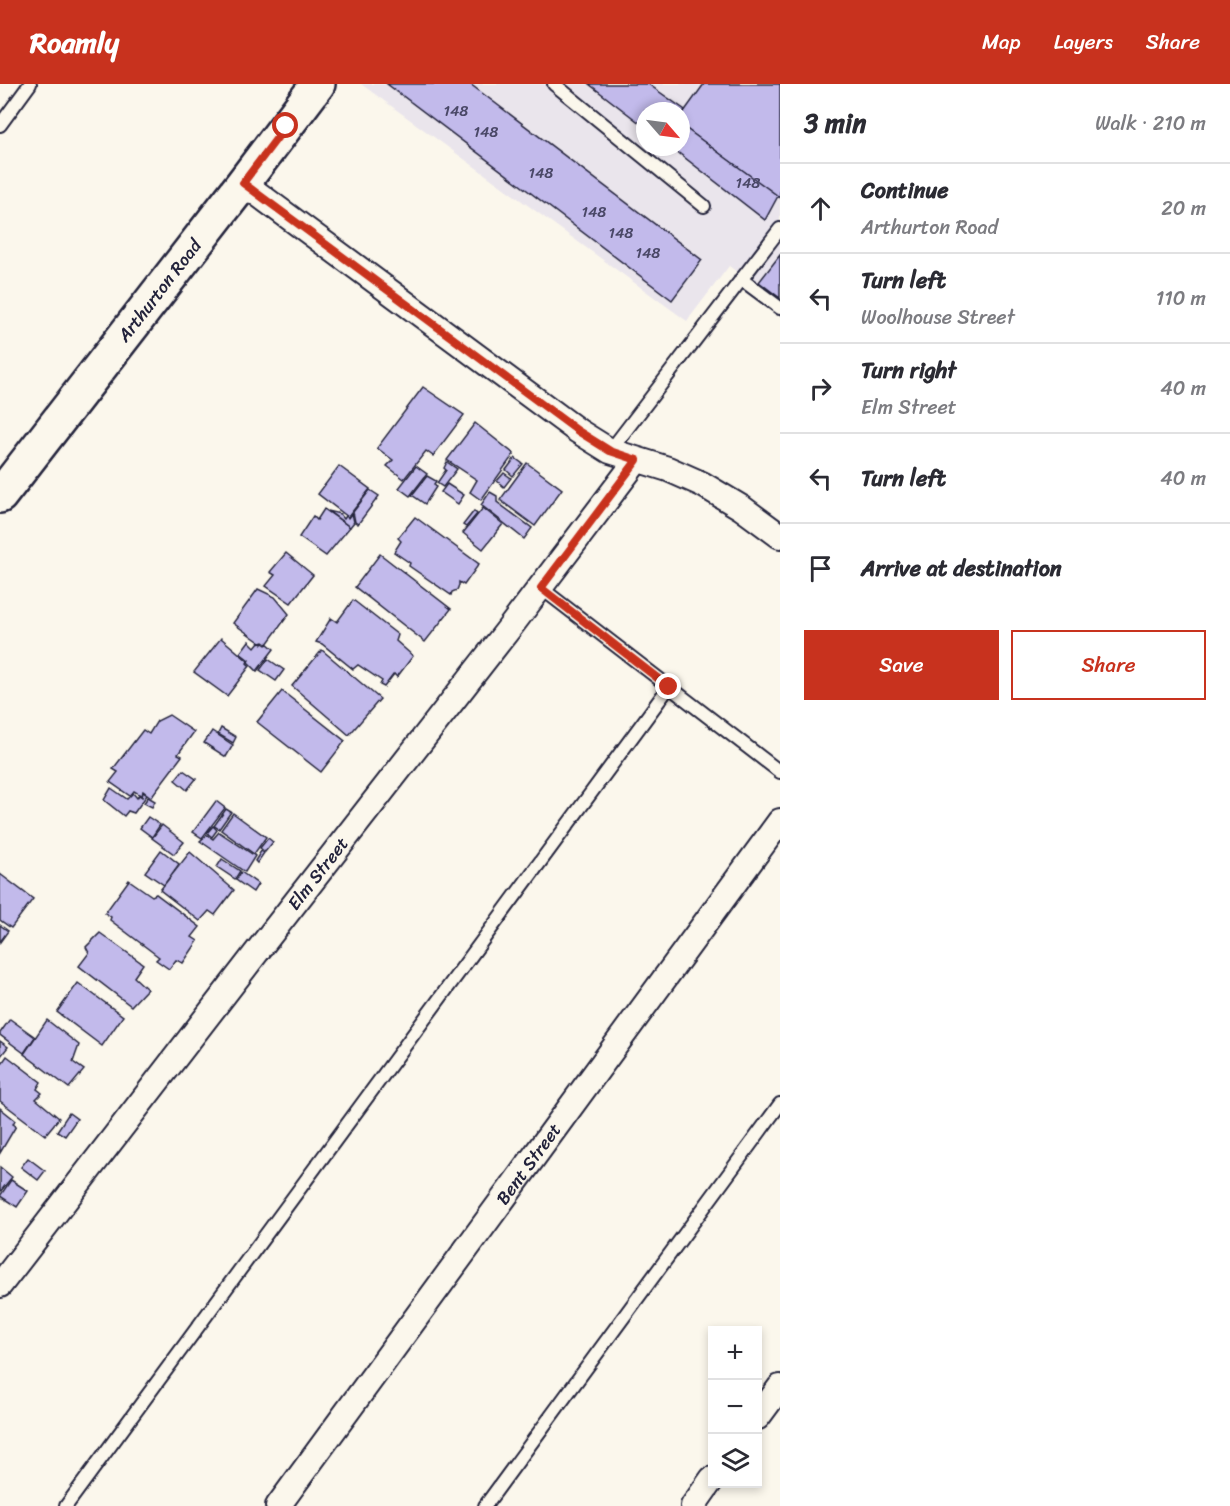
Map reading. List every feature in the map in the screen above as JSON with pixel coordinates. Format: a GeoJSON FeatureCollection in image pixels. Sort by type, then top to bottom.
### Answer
{"type":"FeatureCollection","features":[{"type":"Feature","properties":{"kind":"street","name":"Arthurton Road"},"geometry":{"type":"LineString","coordinates":[[1,492],[318,84]]}},
{"type":"Feature","properties":{"kind":"street"},"geometry":{"type":"LineString","coordinates":[[243,183],[578,431],[610,451],[668,469],[702,484],[742,508],[780,536]]}},
{"type":"Feature","properties":{"kind":"street","name":"Elm Street"},"geometry":{"type":"LineString","coordinates":[[0,1285],[541,588],[637,460]]}},
{"type":"Feature","properties":{"kind":"street","name":"Bent Street"},"geometry":{"type":"LineString","coordinates":[[278,1506],[780,821]]}},
{"type":"Feature","properties":{"kind":"street"},"geometry":{"type":"LineString","coordinates":[[762,1412],[780,1387]]}},
{"type":"Feature","properties":{"kind":"street"},"geometry":{"type":"LineString","coordinates":[[693,1506],[708,1485]]}},
{"type":"Feature","properties":{"kind":"lane"},"geometry":{"type":"LineString","coordinates":[[0,124],[30,84]]}},
{"type":"Feature","properties":{"kind":"lane"},"geometry":{"type":"LineString","coordinates":[[554,84],[704,206]]}},
{"type":"Feature","properties":{"kind":"lane"},"geometry":{"type":"LineString","coordinates":[[610,451],[780,229]]}},
{"type":"Feature","properties":{"kind":"lane"},"geometry":{"type":"LineString","coordinates":[[741,279],[780,308]]}},
{"type":"Feature","properties":{"kind":"lane"},"geometry":{"type":"LineString","coordinates":[[541,588],[780,772]]}},
{"type":"Feature","properties":{"kind":"lane"},"geometry":{"type":"LineString","coordinates":[[66,1506],[669,687]]}},
{"type":"Feature","properties":{"kind":"lane"},"geometry":{"type":"LineString","coordinates":[[484,1506],[780,1104]]}},
{"type":"Feature","properties":{"kind":"shaded area"},"geometry":{"type":"Polygon","coordinates":[[[361,84],[780,84],[780,304],[729,266],[687,321],[361,84]]]}},
{"type":"Feature","properties":{"kind":"building"},"geometry":{"type":"Polygon","coordinates":[[[387,84],[470,84],[702,260],[672,300],[387,84]]]}},
{"type":"Feature","properties":{"kind":"building"},"geometry":{"type":"Polygon","coordinates":[[[589,84],[648,84],[674,102],[636,102],[636,120],[589,84]]]}},
{"type":"Feature","properties":{"kind":"building"},"geometry":{"type":"Polygon","coordinates":[[[704,84],[780,84],[780,198],[690,132],[690,103],[704,84]]]}},
{"type":"Feature","properties":{"kind":"building"},"geometry":{"type":"Polygon","coordinates":[[[690,132],[778,196],[765,220],[683,156],[690,156],[690,132]]]}},
{"type":"Feature","properties":{"kind":"building"},"geometry":{"type":"Polygon","coordinates":[[[780,255],[780,298],[759,282],[780,255]]]}},
{"type":"Feature","properties":{"kind":"building"},"geometry":{"type":"Polygon","coordinates":[[[423,387],[464,415],[433,456],[426,451],[404,479],[387,466],[393,460],[377,448],[423,387]]]}},
{"type":"Feature","properties":{"kind":"building"},"geometry":{"type":"Polygon","coordinates":[[[475,423],[514,454],[481,500],[470,492],[477,480],[447,460],[475,423]]]}},
{"type":"Feature","properties":{"kind":"building"},"geometry":{"type":"Polygon","coordinates":[[[515,458],[523,464],[513,476],[506,470],[515,458]]]}},
{"type":"Feature","properties":{"kind":"building"},"geometry":{"type":"Polygon","coordinates":[[[447,462],[457,469],[443,487],[437,483],[446,470],[444,468],[447,462]]]}},
{"type":"Feature","properties":{"kind":"building"},"geometry":{"type":"Polygon","coordinates":[[[527,463],[562,489],[535,526],[500,500],[527,463]]]}},
{"type":"Feature","properties":{"kind":"building"},"geometry":{"type":"Polygon","coordinates":[[[339,466],[370,489],[348,517],[318,494],[339,466]]]}},
{"type":"Feature","properties":{"kind":"building"},"geometry":{"type":"Polygon","coordinates":[[[416,466],[427,474],[410,496],[399,488],[416,466]]]}},
{"type":"Feature","properties":{"kind":"building"},"geometry":{"type":"Polygon","coordinates":[[[504,473],[511,478],[504,487],[497,481],[504,473]]]}},
{"type":"Feature","properties":{"kind":"building"},"geometry":{"type":"Polygon","coordinates":[[[427,476],[436,481],[434,484],[436,487],[425,504],[412,495],[427,476]]]}},
{"type":"Feature","properties":{"kind":"building"},"geometry":{"type":"Polygon","coordinates":[[[447,484],[464,495],[458,504],[441,492],[447,484]]]}},
{"type":"Feature","properties":{"kind":"building"},"geometry":{"type":"Polygon","coordinates":[[[370,490],[379,496],[358,524],[355,522],[353,512],[370,490]]]}},
{"type":"Feature","properties":{"kind":"building"},"geometry":{"type":"Polygon","coordinates":[[[490,492],[497,496],[497,502],[532,528],[524,539],[481,505],[490,492]]]}},
{"type":"Feature","properties":{"kind":"building"},"geometry":{"type":"Polygon","coordinates":[[[483,508],[503,524],[483,549],[463,533],[483,508]]]}},
{"type":"Feature","properties":{"kind":"building"},"geometry":{"type":"Polygon","coordinates":[[[324,509],[350,527],[326,556],[299,537],[313,516],[317,520],[324,509]]]}},
{"type":"Feature","properties":{"kind":"building"},"geometry":{"type":"Polygon","coordinates":[[[328,511],[340,514],[344,519],[352,513],[354,522],[350,527],[328,511]]]}},
{"type":"Feature","properties":{"kind":"building"},"geometry":{"type":"Polygon","coordinates":[[[474,511],[477,514],[466,527],[463,525],[474,511]]]}},
{"type":"Feature","properties":{"kind":"building"},"geometry":{"type":"Polygon","coordinates":[[[415,517],[479,564],[464,585],[459,582],[457,590],[451,595],[409,566],[410,563],[394,552],[401,541],[398,538],[415,517]]]}},
{"type":"Feature","properties":{"kind":"building"},"geometry":{"type":"Polygon","coordinates":[[[286,553],[313,575],[291,603],[266,586],[275,575],[270,572],[286,553]]]}},
{"type":"Feature","properties":{"kind":"building"},"geometry":{"type":"Polygon","coordinates":[[[380,554],[451,609],[425,642],[355,587],[380,554]]]}},
{"type":"Feature","properties":{"kind":"building"},"geometry":{"type":"Polygon","coordinates":[[[258,589],[275,597],[289,614],[267,644],[261,643],[233,623],[258,589]]]}},
{"type":"Feature","properties":{"kind":"building"},"geometry":{"type":"Polygon","coordinates":[[[353,600],[398,635],[396,641],[413,656],[397,677],[394,674],[384,687],[380,685],[382,681],[358,665],[353,669],[322,644],[316,642],[331,618],[337,622],[353,600]]]}},
{"type":"Feature","properties":{"kind":"building"},"geometry":{"type":"Polygon","coordinates":[[[221,638],[248,661],[250,666],[227,696],[194,672],[221,638]]]}},
{"type":"Feature","properties":{"kind":"building"},"geometry":{"type":"Polygon","coordinates":[[[249,641],[255,647],[259,642],[268,644],[274,649],[257,671],[240,653],[249,641]]]}},
{"type":"Feature","properties":{"kind":"building"},"geometry":{"type":"Polygon","coordinates":[[[322,650],[380,699],[349,735],[292,686],[322,650]]]}},
{"type":"Feature","properties":{"kind":"building"},"geometry":{"type":"Polygon","coordinates":[[[268,659],[284,670],[276,681],[260,670],[268,659]]]}},
{"type":"Feature","properties":{"kind":"building"},"geometry":{"type":"Polygon","coordinates":[[[282,691],[345,741],[321,772],[257,722],[282,691]]]}},
{"type":"Feature","properties":{"kind":"building"},"geometry":{"type":"Polygon","coordinates":[[[169,715],[194,732],[178,754],[182,756],[151,797],[143,791],[142,796],[134,791],[130,796],[110,782],[118,772],[113,769],[143,730],[149,734],[157,721],[169,715]]]}},
{"type":"Feature","properties":{"kind":"building"},"geometry":{"type":"Polygon","coordinates":[[[221,728],[236,737],[233,743],[218,734],[221,728]]]}},
{"type":"Feature","properties":{"kind":"building"},"geometry":{"type":"Polygon","coordinates":[[[212,731],[233,745],[226,757],[204,743],[212,731]]]}},
{"type":"Feature","properties":{"kind":"building"},"geometry":{"type":"Polygon","coordinates":[[[183,770],[196,779],[187,790],[175,780],[183,770]]]}},
{"type":"Feature","properties":{"kind":"building"},"geometry":{"type":"Polygon","coordinates":[[[111,788],[127,799],[133,793],[137,798],[139,795],[142,797],[143,792],[147,795],[134,813],[128,811],[124,816],[104,800],[111,788]]]}},
{"type":"Feature","properties":{"kind":"building"},"geometry":{"type":"Polygon","coordinates":[[[148,797],[155,801],[152,807],[144,803],[148,797]]]}},
{"type":"Feature","properties":{"kind":"building"},"geometry":{"type":"Polygon","coordinates":[[[216,801],[225,808],[202,838],[193,832],[216,801]]]}},
{"type":"Feature","properties":{"kind":"building"},"geometry":{"type":"Polygon","coordinates":[[[226,809],[231,812],[219,829],[214,826],[226,809]]]}},
{"type":"Feature","properties":{"kind":"building"},"geometry":{"type":"Polygon","coordinates":[[[233,813],[266,837],[254,854],[221,830],[233,813]]]}},
{"type":"Feature","properties":{"kind":"building"},"geometry":{"type":"Polygon","coordinates":[[[148,817],[160,825],[152,837],[140,828],[148,817]]]}},
{"type":"Feature","properties":{"kind":"building"},"geometry":{"type":"Polygon","coordinates":[[[162,825],[184,842],[174,854],[152,838],[162,825]]]}},
{"type":"Feature","properties":{"kind":"building"},"geometry":{"type":"Polygon","coordinates":[[[213,826],[217,830],[212,837],[207,833],[213,826]]]}},
{"type":"Feature","properties":{"kind":"building"},"geometry":{"type":"Polygon","coordinates":[[[219,832],[255,856],[245,872],[200,841],[207,835],[213,839],[219,832]]]}},
{"type":"Feature","properties":{"kind":"building"},"geometry":{"type":"Polygon","coordinates":[[[268,838],[273,842],[265,852],[260,848],[268,838]]]}},
{"type":"Feature","properties":{"kind":"building"},"geometry":{"type":"Polygon","coordinates":[[[161,850],[179,864],[164,885],[145,872],[161,850]]]}},
{"type":"Feature","properties":{"kind":"building"},"geometry":{"type":"Polygon","coordinates":[[[261,851],[264,853],[257,863],[255,861],[261,851]]]}},
{"type":"Feature","properties":{"kind":"building"},"geometry":{"type":"Polygon","coordinates":[[[190,852],[234,890],[215,915],[209,911],[200,921],[160,890],[190,852]]]}},
{"type":"Feature","properties":{"kind":"building"},"geometry":{"type":"Polygon","coordinates":[[[222,859],[240,871],[235,879],[217,867],[222,859]]]}},
{"type":"Feature","properties":{"kind":"building"},"geometry":{"type":"Polygon","coordinates":[[[241,872],[258,884],[253,892],[236,880],[241,872]]]}},
{"type":"Feature","properties":{"kind":"building"},"geometry":{"type":"Polygon","coordinates":[[[0,874],[33,899],[11,928],[0,920],[0,874]]]}},
{"type":"Feature","properties":{"kind":"building"},"geometry":{"type":"Polygon","coordinates":[[[129,880],[152,896],[156,894],[200,927],[192,937],[198,941],[183,963],[176,960],[169,969],[156,960],[159,957],[110,920],[111,917],[105,913],[129,880]]]}},
{"type":"Feature","properties":{"kind":"building"},"geometry":{"type":"Polygon","coordinates":[[[0,925],[8,931],[0,942],[0,925]]]}},
{"type":"Feature","properties":{"kind":"building"},"geometry":{"type":"Polygon","coordinates":[[[100,933],[143,964],[134,977],[147,989],[131,1006],[79,966],[89,953],[86,947],[100,933]]]}},
{"type":"Feature","properties":{"kind":"building"},"geometry":{"type":"Polygon","coordinates":[[[78,983],[123,1016],[102,1046],[57,1012],[78,983]]]}},
{"type":"Feature","properties":{"kind":"building"},"geometry":{"type":"Polygon","coordinates":[[[10,1019],[35,1037],[24,1053],[0,1035],[10,1019]]]}},
{"type":"Feature","properties":{"kind":"building"},"geometry":{"type":"Polygon","coordinates":[[[47,1020],[79,1045],[73,1062],[84,1070],[69,1088],[24,1054],[47,1020]]]}},
{"type":"Feature","properties":{"kind":"building"},"geometry":{"type":"Polygon","coordinates":[[[0,1041],[8,1047],[0,1057],[0,1041]]]}},
{"type":"Feature","properties":{"kind":"building"},"geometry":{"type":"Polygon","coordinates":[[[7,1056],[41,1082],[37,1089],[42,1093],[36,1099],[59,1118],[45,1135],[0,1101],[0,1066],[7,1056]]]}},
{"type":"Feature","properties":{"kind":"building"},"geometry":{"type":"Polygon","coordinates":[[[0,1108],[15,1120],[13,1124],[16,1126],[0,1153],[0,1108]]]}},
{"type":"Feature","properties":{"kind":"building"},"geometry":{"type":"Polygon","coordinates":[[[69,1113],[77,1119],[65,1136],[57,1131],[69,1113]]]}},
{"type":"Feature","properties":{"kind":"building"},"geometry":{"type":"Polygon","coordinates":[[[28,1158],[45,1171],[38,1180],[21,1167],[28,1158]]]}},
{"type":"Feature","properties":{"kind":"building"},"geometry":{"type":"Polygon","coordinates":[[[0,1167],[12,1177],[0,1192],[0,1167]]]}},
{"type":"Feature","properties":{"kind":"building"},"geometry":{"type":"Polygon","coordinates":[[[11,1180],[28,1191],[17,1207],[0,1196],[11,1180]]]}},
{"type":"Feature","properties":{"kind":"route"},"geometry":{"type":"LineString","coordinates":[[286,126],[243,183],[578,431],[610,451],[637,460],[541,588],[669,687]]}}]}
